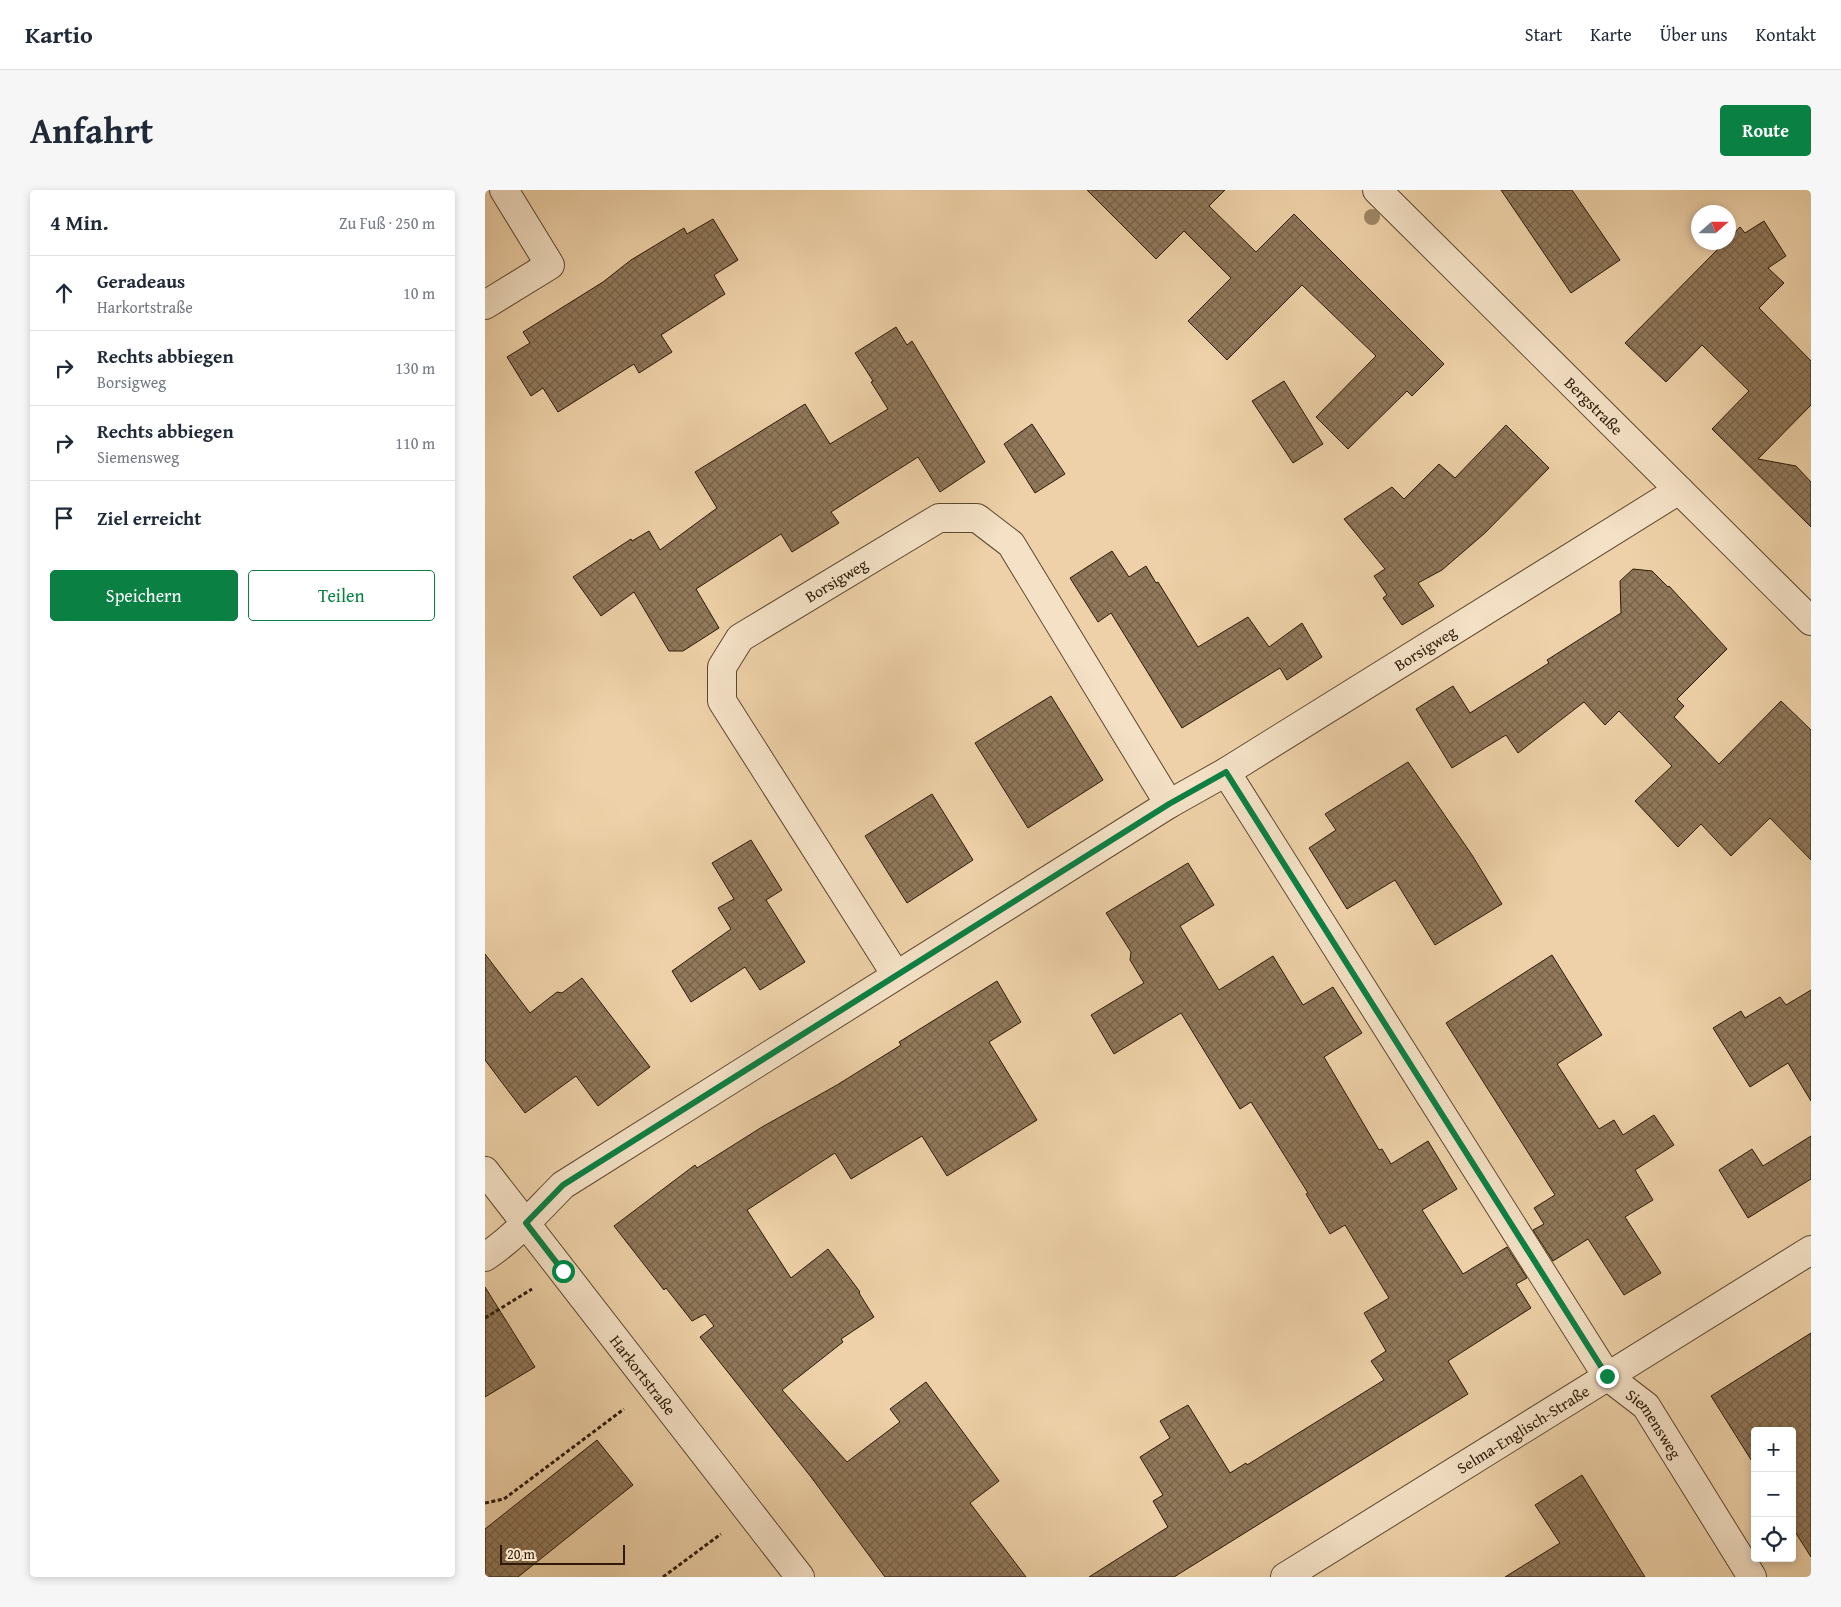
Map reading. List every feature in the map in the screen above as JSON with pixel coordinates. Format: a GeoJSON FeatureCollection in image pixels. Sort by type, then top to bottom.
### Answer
{"type":"FeatureCollection","features":[{"type":"Feature","properties":{"kind":"street"},"geometry":{"type":"LineString","coordinates":[[485,305],[550,264],[504,190]]}},
{"type":"Feature","properties":{"kind":"street","name":"Bergstraße"},"geometry":{"type":"LineString","coordinates":[[1377,190],[1811,621]]}},
{"type":"Feature","properties":{"kind":"street","name":"Borsigweg"},"geometry":{"type":"LineString","coordinates":[[485,1257],[526,1223],[563,1185],[1169,804],[1226,772],[1679,490]]}},
{"type":"Feature","properties":{"kind":"street","name":"Borsigweg"},"geometry":{"type":"LineString","coordinates":[[897,975],[722,700],[722,666],[740,638],[939,518],[977,518],[1011,544],[1169,804]]}},
{"type":"Feature","properties":{"kind":"street","name":"Siemensweg"},"geometry":{"type":"LineString","coordinates":[[1226,772],[1607,1376],[1646,1406],[1751,1577]]}},
{"type":"Feature","properties":{"kind":"street","name":"Harkortstraße"},"geometry":{"type":"LineString","coordinates":[[485,1172],[800,1577]]}},
{"type":"Feature","properties":{"kind":"street","name":"Selma-Englisch-Straße"},"geometry":{"type":"LineString","coordinates":[[1285,1577],[1811,1250]]}},
{"type":"Feature","properties":{"kind":"path"},"geometry":{"type":"LineString","coordinates":[[485,1318],[563,1271]]}},
{"type":"Feature","properties":{"kind":"path"},"geometry":{"type":"LineString","coordinates":[[485,1503],[504,1499],[653,1387]]}},
{"type":"Feature","properties":{"kind":"path"},"geometry":{"type":"LineString","coordinates":[[663,1577],[750,1512]]}},
{"type":"Feature","properties":{"kind":"building"},"geometry":{"type":"Polygon","coordinates":[[[1087,190],[1225,190],[1209,206],[1256,252],[1294,214],[1444,364],[1412,396],[1407,391],[1348,449],[1316,417],[1376,356],[1302,285],[1227,360],[1188,321],[1231,278],[1184,231],[1156,259],[1087,190]]]}},
{"type":"Feature","properties":{"kind":"building"},"geometry":{"type":"Polygon","coordinates":[[[1501,190],[1572,190],[1620,260],[1571,293],[1501,190]]]}},
{"type":"Feature","properties":{"kind":"building"},"geometry":{"type":"Polygon","coordinates":[[[713,219],[738,260],[714,275],[725,294],[661,335],[672,352],[639,373],[634,364],[558,412],[543,388],[531,396],[507,357],[530,343],[523,332],[603,282],[631,260],[684,228],[687,234],[713,219]]]}},
{"type":"Feature","properties":{"kind":"building"},"geometry":{"type":"Polygon","coordinates":[[[1764,221],[1786,256],[1768,268],[1784,283],[1759,308],[1811,361],[1811,405],[1758,459],[1796,466],[1811,482],[1811,527],[1712,429],[1749,391],[1702,345],[1666,382],[1625,343],[1717,250],[1736,250],[1736,231],[1740,227],[1745,233],[1764,221]]]}},
{"type":"Feature","properties":{"kind":"building"},"geometry":{"type":"Polygon","coordinates":[[[896,327],[907,345],[912,341],[985,462],[940,492],[918,457],[831,512],[839,523],[792,552],[781,534],[696,589],[719,628],[683,651],[669,651],[634,592],[601,616],[573,577],[631,539],[632,541],[649,531],[660,550],[717,508],[695,472],[805,404],[830,444],[888,409],[855,353],[896,327]]]}},
{"type":"Feature","properties":{"kind":"building"},"geometry":{"type":"Polygon","coordinates":[[[1284,381],[1323,444],[1293,463],[1252,401],[1284,381]]]}},
{"type":"Feature","properties":{"kind":"building"},"geometry":{"type":"Polygon","coordinates":[[[1032,424],[1065,474],[1035,493],[1004,444],[1032,424]]]}},
{"type":"Feature","properties":{"kind":"building"},"geometry":{"type":"Polygon","coordinates":[[[1506,425],[1549,468],[1485,533],[1442,570],[1418,583],[1434,606],[1402,625],[1383,598],[1387,595],[1374,576],[1385,569],[1344,519],[1392,487],[1404,499],[1439,464],[1455,478],[1506,425]]]}},
{"type":"Feature","properties":{"kind":"building"},"geometry":{"type":"Polygon","coordinates":[[[1112,551],[1129,577],[1146,566],[1198,647],[1248,617],[1269,647],[1302,623],[1322,657],[1287,680],[1280,668],[1182,728],[1111,613],[1098,622],[1070,578],[1112,551]]]}},
{"type":"Feature","properties":{"kind":"building"},"geometry":{"type":"Polygon","coordinates":[[[1633,569],[1652,571],[1669,586],[1727,649],[1677,699],[1684,706],[1674,717],[1719,764],[1781,701],[1811,730],[1811,860],[1770,818],[1731,856],[1701,824],[1678,847],[1635,801],[1672,766],[1619,711],[1605,725],[1584,702],[1518,753],[1506,735],[1452,768],[1416,709],[1453,686],[1470,713],[1549,663],[1547,660],[1621,613],[1620,581],[1633,569]]]}},
{"type":"Feature","properties":{"kind":"building"},"geometry":{"type":"Polygon","coordinates":[[[1051,696],[1103,780],[1028,828],[975,743],[1051,696]]]}},
{"type":"Feature","properties":{"kind":"building"},"geometry":{"type":"Polygon","coordinates":[[[1408,762],[1472,855],[1502,904],[1435,945],[1395,880],[1347,909],[1309,848],[1336,830],[1325,814],[1408,762]]]}},
{"type":"Feature","properties":{"kind":"building"},"geometry":{"type":"Polygon","coordinates":[[[932,794],[973,860],[907,903],[865,836],[932,794]]]}},
{"type":"Feature","properties":{"kind":"building"},"geometry":{"type":"Polygon","coordinates":[[[751,840],[782,890],[766,900],[805,962],[760,990],[745,967],[691,1002],[672,971],[731,929],[718,908],[734,899],[712,863],[751,840]]]}},
{"type":"Feature","properties":{"kind":"building"},"geometry":{"type":"Polygon","coordinates":[[[1188,863],[1214,905],[1180,926],[1219,990],[1273,956],[1303,1005],[1333,987],[1362,1033],[1324,1057],[1379,1150],[1382,1149],[1391,1164],[1428,1141],[1457,1189],[1422,1210],[1463,1274],[1507,1247],[1527,1278],[1516,1284],[1531,1308],[1448,1361],[1468,1394],[1174,1577],[1089,1577],[1168,1527],[1153,1501],[1163,1495],[1140,1457],[1170,1438],[1160,1421],[1188,1405],[1230,1473],[1246,1463],[1247,1465],[1384,1380],[1371,1361],[1386,1351],[1364,1313],[1389,1298],[1345,1225],[1330,1234],[1306,1194],[1308,1193],[1251,1102],[1240,1109],[1181,1013],[1114,1054],[1091,1015],[1144,983],[1130,960],[1131,952],[1106,913],[1188,863]]]}},
{"type":"Feature","properties":{"kind":"building"},"geometry":{"type":"Polygon","coordinates":[[[485,954],[530,1013],[557,992],[562,993],[582,978],[650,1067],[598,1106],[576,1076],[525,1113],[485,1060],[485,954]]]}},
{"type":"Feature","properties":{"kind":"building"},"geometry":{"type":"Polygon","coordinates":[[[1552,955],[1602,1035],[1557,1064],[1599,1129],[1614,1120],[1623,1135],[1654,1115],[1674,1145],[1635,1170],[1653,1200],[1625,1217],[1661,1273],[1624,1295],[1588,1239],[1553,1261],[1533,1230],[1544,1224],[1534,1208],[1555,1195],[1446,1023],[1552,955]]]}},
{"type":"Feature","properties":{"kind":"building"},"geometry":{"type":"Polygon","coordinates":[[[997,981],[1021,1022],[989,1042],[1037,1120],[947,1176],[922,1136],[851,1179],[835,1153],[747,1210],[791,1278],[828,1249],[860,1292],[874,1317],[841,1339],[843,1342],[782,1390],[847,1462],[900,1422],[890,1409],[926,1382],[999,1481],[970,1503],[1026,1577],[885,1577],[811,1477],[700,1337],[714,1326],[705,1314],[692,1321],[666,1288],[664,1290],[614,1226],[695,1165],[697,1168],[762,1127],[837,1085],[901,1045],[899,1042],[997,981]]]}},
{"type":"Feature","properties":{"kind":"building"},"geometry":{"type":"Polygon","coordinates":[[[1811,990],[1811,1101],[1788,1063],[1750,1087],[1713,1028],[1741,1011],[1745,1018],[1780,997],[1786,1005],[1811,990]]]}},
{"type":"Feature","properties":{"kind":"building"},"geometry":{"type":"Polygon","coordinates":[[[1811,1136],[1811,1179],[1748,1218],[1719,1170],[1752,1149],[1763,1166],[1811,1136]]]}},
{"type":"Feature","properties":{"kind":"building"},"geometry":{"type":"Polygon","coordinates":[[[485,1287],[535,1367],[485,1397],[485,1287]]]}},
{"type":"Feature","properties":{"kind":"building"},"geometry":{"type":"Polygon","coordinates":[[[1811,1333],[1811,1557],[1796,1533],[1796,1427],[1751,1427],[1751,1460],[1711,1396],[1811,1333]]]}},
{"type":"Feature","properties":{"kind":"building"},"geometry":{"type":"Polygon","coordinates":[[[597,1440],[633,1485],[518,1577],[485,1577],[485,1529],[597,1440]]]}},
{"type":"Feature","properties":{"kind":"building"},"geometry":{"type":"Polygon","coordinates":[[[1582,1475],[1645,1577],[1505,1577],[1560,1543],[1535,1505],[1582,1475]]]}},
{"type":"Feature","properties":{"kind":"route"},"geometry":{"type":"LineString","coordinates":[[563,1271],[526,1223],[563,1185],[1169,804],[1226,772],[1607,1376]]}}]}
